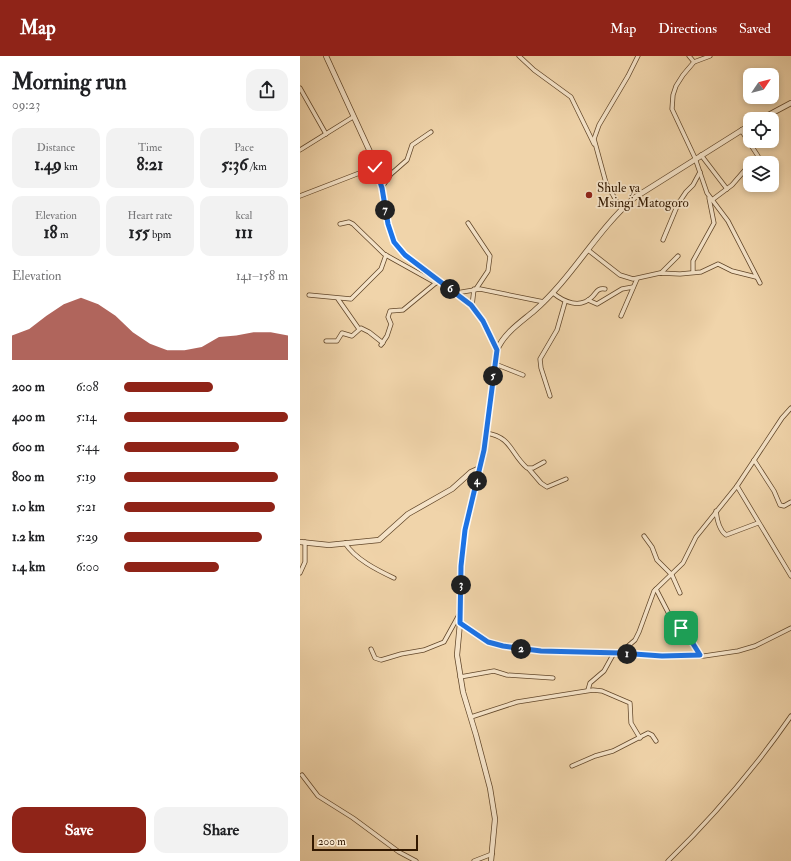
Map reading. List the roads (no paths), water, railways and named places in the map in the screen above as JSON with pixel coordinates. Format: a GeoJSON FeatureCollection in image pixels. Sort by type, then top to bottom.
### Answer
{"type":"FeatureCollection","features":[{"type":"Feature","properties":{"kind":"street"},"geometry":{"type":"LineString","coordinates":[[326,56],[375,167],[382,188],[388,224],[394,242],[405,255],[437,282]]}},
{"type":"Feature","properties":{"kind":"street"},"geometry":{"type":"LineString","coordinates":[[519,56],[527,65],[571,97],[594,145],[609,188],[621,209]]}},
{"type":"Feature","properties":{"kind":"street"},"geometry":{"type":"LineString","coordinates":[[594,145],[595,133],[638,56]]}},
{"type":"Feature","properties":{"kind":"street"},"geometry":{"type":"LineString","coordinates":[[689,56],[694,62]]}},
{"type":"Feature","properties":{"kind":"street"},"geometry":{"type":"LineString","coordinates":[[693,272],[693,261],[714,223],[709,196],[695,158],[678,125],[671,102],[676,86],[694,62],[710,56]]}},
{"type":"Feature","properties":{"kind":"street"},"geometry":{"type":"LineString","coordinates":[[300,88],[326,134]]}},
{"type":"Feature","properties":{"kind":"street"},"geometry":{"type":"LineString","coordinates":[[774,112],[791,103]]}},
{"type":"Feature","properties":{"kind":"street"},"geometry":{"type":"LineString","coordinates":[[300,150],[353,116]]}},
{"type":"Feature","properties":{"kind":"street"},"geometry":{"type":"LineString","coordinates":[[491,861],[495,819],[490,788],[460,677],[457,655],[460,623],[461,566],[465,530],[480,468],[497,350],[500,343],[508,334],[553,293],[609,222],[634,198],[741,130],[758,156]]}},
{"type":"Feature","properties":{"kind":"street"},"geometry":{"type":"LineString","coordinates":[[382,188],[388,177],[407,160],[412,145],[430,132]]}},
{"type":"Feature","properties":{"kind":"street"},"geometry":{"type":"LineString","coordinates":[[701,155],[727,189]]}},
{"type":"Feature","properties":{"kind":"street"},"geometry":{"type":"LineString","coordinates":[[300,196],[375,167]]}},
{"type":"Feature","properties":{"kind":"street"},"geometry":{"type":"LineString","coordinates":[[663,240],[678,204],[686,192],[693,186],[700,172]]}},
{"type":"Feature","properties":{"kind":"street"},"geometry":{"type":"LineString","coordinates":[[712,200],[727,189],[743,172]]}},
{"type":"Feature","properties":{"kind":"street"},"geometry":{"type":"LineString","coordinates":[[709,196],[728,221],[760,283]]}},
{"type":"Feature","properties":{"kind":"street"},"geometry":{"type":"LineString","coordinates":[[340,224],[349,222],[353,224],[386,255],[456,293],[472,306],[483,321],[497,350]]}},
{"type":"Feature","properties":{"kind":"street"},"geometry":{"type":"LineString","coordinates":[[468,223],[490,256],[488,271],[475,289],[472,306]]}},
{"type":"Feature","properties":{"kind":"street"},"geometry":{"type":"LineString","coordinates":[[588,250],[626,278],[637,279],[661,273],[682,274],[704,272],[718,264],[732,271],[756,277]]}},
{"type":"Feature","properties":{"kind":"street"},"geometry":{"type":"LineString","coordinates":[[309,295],[338,299],[351,299],[355,297],[381,269],[386,255]]}},
{"type":"Feature","properties":{"kind":"street"},"geometry":{"type":"LineString","coordinates":[[661,273],[678,256]]}},
{"type":"Feature","properties":{"kind":"street"},"geometry":{"type":"LineString","coordinates":[[621,316],[637,279]]}},
{"type":"Feature","properties":{"kind":"street"},"geometry":{"type":"LineString","coordinates":[[338,299],[359,329],[369,332],[382,344],[387,336],[391,324],[388,317],[390,311],[403,310],[437,282]]}},
{"type":"Feature","properties":{"kind":"street"},"geometry":{"type":"LineString","coordinates":[[588,300],[597,304],[622,289],[633,287]]}},
{"type":"Feature","properties":{"kind":"street"},"geometry":{"type":"LineString","coordinates":[[456,293],[475,289],[490,290],[544,302]]}},
{"type":"Feature","properties":{"kind":"street"},"geometry":{"type":"LineString","coordinates":[[553,293],[565,302],[576,304],[588,300],[598,289],[605,289]]}},
{"type":"Feature","properties":{"kind":"street"},"geometry":{"type":"LineString","coordinates":[[550,396],[541,368],[540,359],[557,330],[565,302]]}},
{"type":"Feature","properties":{"kind":"street"},"geometry":{"type":"LineString","coordinates":[[326,341],[336,341],[342,333],[352,336],[359,329]]}},
{"type":"Feature","properties":{"kind":"street"},"geometry":{"type":"LineString","coordinates":[[495,364],[524,375]]}},
{"type":"Feature","properties":{"kind":"street"},"geometry":{"type":"LineString","coordinates":[[620,653],[635,640],[656,589],[684,563],[692,542],[737,486],[791,408]]}},
{"type":"Feature","properties":{"kind":"street"},"geometry":{"type":"LineString","coordinates":[[486,433],[504,439],[520,461],[541,483],[547,487],[566,479]]}},
{"type":"Feature","properties":{"kind":"street"},"geometry":{"type":"LineString","coordinates":[[754,460],[771,485],[780,506],[784,506],[791,502]]}},
{"type":"Feature","properties":{"kind":"street"},"geometry":{"type":"LineString","coordinates":[[529,469],[544,462]]}},
{"type":"Feature","properties":{"kind":"street"},"geometry":{"type":"LineString","coordinates":[[300,573],[305,562],[303,542],[328,545],[379,540],[408,514],[452,489],[471,472],[480,468]]}},
{"type":"Feature","properties":{"kind":"street"},"geometry":{"type":"LineString","coordinates":[[737,486],[758,523],[775,546],[791,576]]}},
{"type":"Feature","properties":{"kind":"street"},"geometry":{"type":"LineString","coordinates":[[716,511],[717,521],[722,531],[726,534],[758,523]]}},
{"type":"Feature","properties":{"kind":"street"},"geometry":{"type":"LineString","coordinates":[[644,536],[652,547],[657,560],[672,575],[680,593]]}},
{"type":"Feature","properties":{"kind":"street"},"geometry":{"type":"LineString","coordinates":[[345,543],[353,554],[381,572],[394,578]]}},
{"type":"Feature","properties":{"kind":"street"},"geometry":{"type":"LineString","coordinates":[[656,589],[670,616],[692,642],[700,655]]}},
{"type":"Feature","properties":{"kind":"street"},"geometry":{"type":"LineString","coordinates":[[371,649],[375,658],[381,660],[435,646],[447,640],[460,612]]}},
{"type":"Feature","properties":{"kind":"street"},"geometry":{"type":"LineString","coordinates":[[460,623],[488,642],[503,646],[541,651],[620,653],[662,656],[700,655],[738,651],[755,646],[791,628]]}},
{"type":"Feature","properties":{"kind":"street"},"geometry":{"type":"LineString","coordinates":[[588,690],[590,683],[604,671],[614,653]]}},
{"type":"Feature","properties":{"kind":"street"},"geometry":{"type":"LineString","coordinates":[[460,677],[494,671],[507,674],[553,678]]}},
{"type":"Feature","properties":{"kind":"street"},"geometry":{"type":"LineString","coordinates":[[471,717],[517,702],[588,690],[602,691],[630,703],[632,723],[640,738]]}},
{"type":"Feature","properties":{"kind":"street"},"geometry":{"type":"LineString","coordinates":[[668,861],[746,778],[791,716]]}},
{"type":"Feature","properties":{"kind":"street"},"geometry":{"type":"LineString","coordinates":[[572,766],[594,756],[607,754],[649,732],[656,741]]}},
{"type":"Feature","properties":{"kind":"street"},"geometry":{"type":"LineString","coordinates":[[302,775],[318,796],[353,818],[399,852],[416,861]]}},
{"type":"Feature","properties":{"kind":"street"},"geometry":{"type":"LineString","coordinates":[[474,861],[492,854]]}},
{"type":"Feature","properties":{"kind":"place","name":"Shule ya Msingi Matogoro"},"geometry":{"type":"Point","coordinates":[589,195]}}]}
